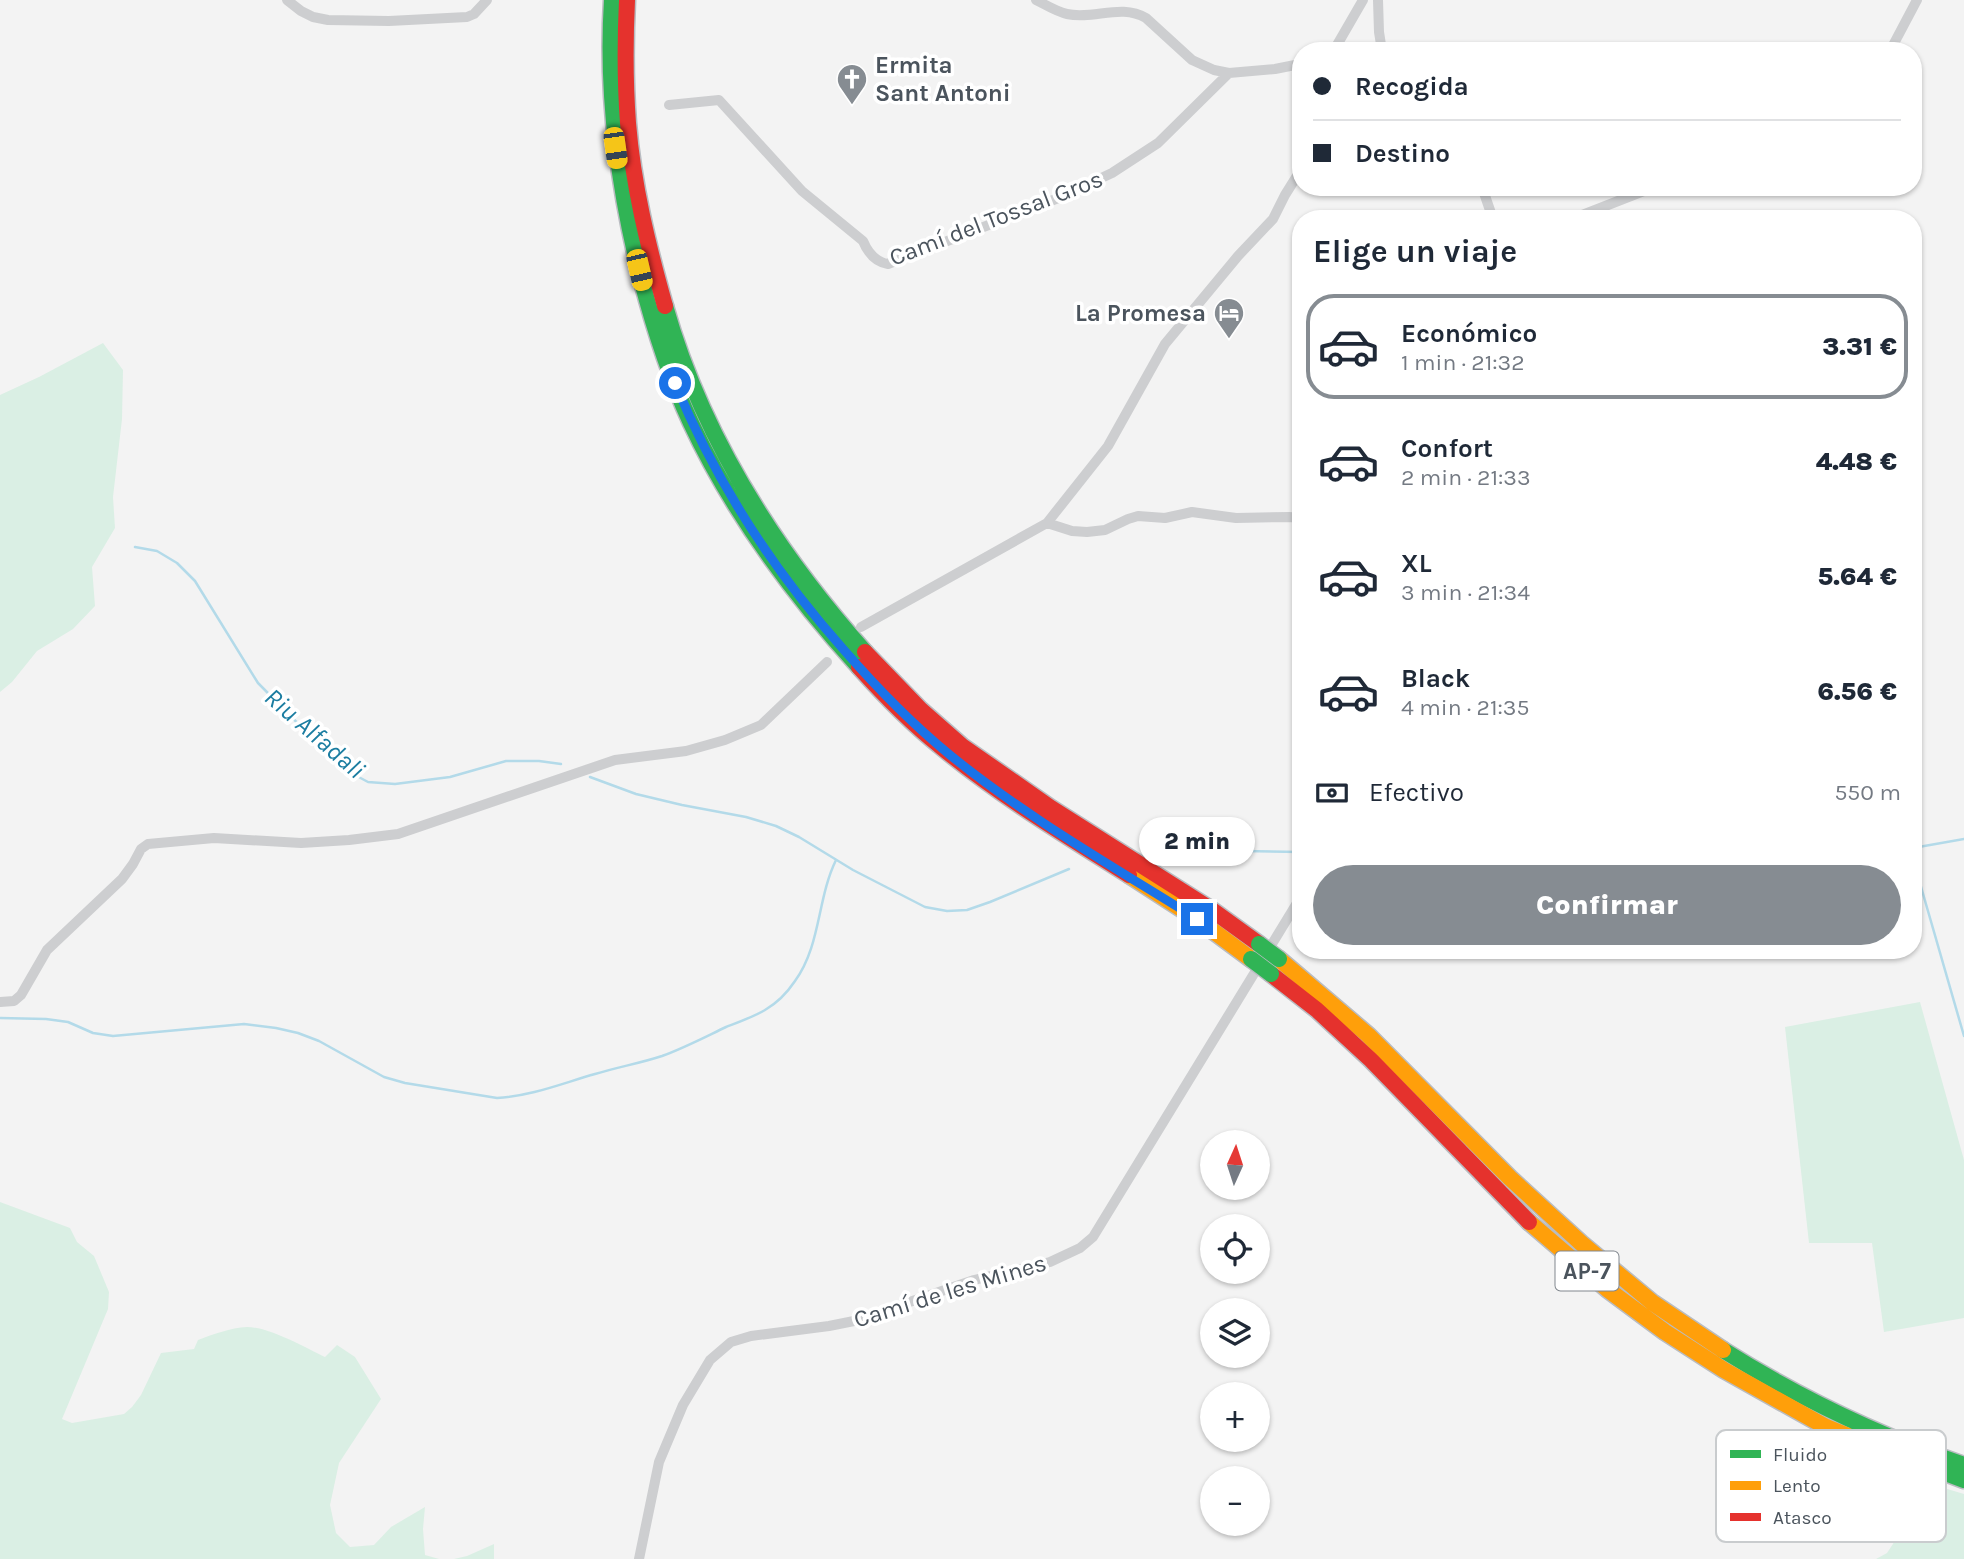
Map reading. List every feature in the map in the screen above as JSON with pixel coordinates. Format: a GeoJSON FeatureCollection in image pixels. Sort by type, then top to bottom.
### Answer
{"type":"FeatureCollection","features":[{"type":"Feature","properties":{"kind":"highway","name":"AP-7"},"geometry":{"type":"LineString","coordinates":[[612,0],[610,78],[613,129],[627,220],[645,294],[666,361],[699,440],[770,559],[807,608],[882,694],[950,755],[1014,803],[1328,999],[1380,1046],[1528,1195],[1671,1316],[1822,1407],[1875,1430]]}},
{"type":"Feature","properties":{"kind":"highway","name":"AP-7"},"geometry":{"type":"LineString","coordinates":[[627,0],[626,100],[632,155],[641,210],[670,329],[710,424],[743,489],[818,598],[876,664],[961,745],[1058,812],[1207,906],[1371,1060],[1517,1211],[1607,1289],[1665,1332],[1724,1370],[1834,1430]]}},
{"type":"Feature","properties":{"kind":"highway","name":"AP-7"},"geometry":{"type":"LineString","coordinates":[[1946,1458],[1964,1465]]}},
{"type":"Feature","properties":{"kind":"highway","name":"AP-7"},"geometry":{"type":"LineString","coordinates":[[1946,1473],[1964,1480]]}},
{"type":"Feature","properties":{"kind":"street"},"geometry":{"type":"LineString","coordinates":[[287,0],[313,17],[345,21],[467,18],[487,0]]}},
{"type":"Feature","properties":{"kind":"street"},"geometry":{"type":"LineString","coordinates":[[1036,0],[1059,12],[1072,15],[1121,11],[1139,14],[1192,60],[1226,72],[1292,66]]}},
{"type":"Feature","properties":{"kind":"street"},"geometry":{"type":"LineString","coordinates":[[1340,42],[1363,0]]}},
{"type":"Feature","properties":{"kind":"street"},"geometry":{"type":"LineString","coordinates":[[1378,0],[1380,42]]}},
{"type":"Feature","properties":{"kind":"street"},"geometry":{"type":"LineString","coordinates":[[1895,42],[1917,0]]}},
{"type":"Feature","properties":{"kind":"street","name":"Camí del Tossal Gros"},"geometry":{"type":"LineString","coordinates":[[669,105],[719,100],[802,191],[863,241],[874,258],[888,264],[1061,197],[1112,173],[1158,143],[1226,72]]}},
{"type":"Feature","properties":{"kind":"street"},"geometry":{"type":"LineString","coordinates":[[862,627],[1048,523],[1108,446],[1166,344],[1238,256],[1273,219],[1292,184]]}},
{"type":"Feature","properties":{"kind":"street"},"geometry":{"type":"LineString","coordinates":[[1595,210],[1631,196]]}},
{"type":"Feature","properties":{"kind":"street"},"geometry":{"type":"LineString","coordinates":[[1048,523],[1072,531],[1087,532],[1105,530],[1138,516],[1165,518],[1192,512],[1236,518],[1292,517]]}},
{"type":"Feature","properties":{"kind":"street"},"geometry":{"type":"LineString","coordinates":[[0,1002],[14,1000],[21,995],[47,950],[122,879],[141,849],[149,844],[214,838],[302,843],[398,834],[615,760],[686,751],[748,732],[761,725],[827,662]]}},
{"type":"Feature","properties":{"kind":"street","name":"Camí de les Mines"},"geometry":{"type":"LineString","coordinates":[[639,1559],[659,1462],[682,1405],[710,1360],[731,1342],[751,1336],[854,1321],[974,1280],[1049,1262],[1080,1248],[1093,1237],[1292,912]]}},
{"type":"Feature","properties":{"kind":"green space"},"geometry":{"type":"Polygon","coordinates":[[[103,343],[123,370],[122,419],[113,497],[115,528],[92,567],[95,606],[73,629],[37,651],[12,682],[0,692],[0,395],[103,343]]]}},
{"type":"Feature","properties":{"kind":"green space"},"geometry":{"type":"Polygon","coordinates":[[[1920,1002],[1964,1160],[1964,1318],[1884,1332],[1872,1243],[1809,1243],[1785,1027],[1920,1002]]]}},
{"type":"Feature","properties":{"kind":"green space"},"geometry":{"type":"Polygon","coordinates":[[[0,1202],[70,1228],[77,1242],[94,1256],[109,1292],[108,1309],[62,1419],[72,1423],[124,1414],[141,1395],[161,1353],[194,1349],[198,1340],[228,1330],[247,1327],[266,1330],[325,1357],[337,1345],[355,1357],[381,1399],[339,1463],[330,1505],[336,1533],[350,1547],[374,1545],[391,1527],[425,1507],[425,1555],[439,1559],[0,1559],[0,1202]]]}},
{"type":"Feature","properties":{"kind":"green space"},"geometry":{"type":"Polygon","coordinates":[[[1946,1489],[1964,1494],[1964,1559],[1876,1559],[1887,1553],[1894,1542],[1946,1542],[1946,1489]]]}},
{"type":"Feature","properties":{"kind":"green space"},"geometry":{"type":"Polygon","coordinates":[[[494,1544],[494,1559],[454,1559],[467,1556],[494,1544]]]}},
{"type":"Feature","properties":{"kind":"waterway","name":"Riu Alfadali"},"geometry":{"type":"LineString","coordinates":[[135,547],[157,551],[177,563],[195,581],[258,683],[326,752],[368,782],[395,784],[450,777],[506,761],[561,764]]}},
{"type":"Feature","properties":{"kind":"waterway"},"geometry":{"type":"LineString","coordinates":[[590,777],[636,794],[776,826],[925,907],[947,911],[967,910],[1069,869]]}},
{"type":"Feature","properties":{"kind":"waterway"},"geometry":{"type":"LineString","coordinates":[[1922,846],[1964,839]]}},
{"type":"Feature","properties":{"kind":"waterway"},"geometry":{"type":"LineString","coordinates":[[1161,855],[1184,850],[1292,852]]}},
{"type":"Feature","properties":{"kind":"waterway"},"geometry":{"type":"LineString","coordinates":[[0,1018],[68,1022],[93,1033],[113,1036],[244,1024],[276,1028],[319,1041],[384,1077],[405,1083],[497,1098],[523,1095],[662,1056],[756,1015],[774,1004],[789,990],[810,952],[825,890],[836,860]]}},
{"type":"Feature","properties":{"kind":"waterway"},"geometry":{"type":"LineString","coordinates":[[1922,890],[1964,1036]]}},
{"type":"Feature","properties":{"kind":"traffic: fast"},"geometry":{"type":"LineString","coordinates":[[612,0],[612,105],[620,175],[641,278],[669,370],[708,456],[745,521],[811,611],[859,667]]}},
{"type":"Feature","properties":{"kind":"traffic: fast"},"geometry":{"type":"LineString","coordinates":[[665,306],[699,401],[745,490],[801,574],[865,652]]}},
{"type":"Feature","properties":{"kind":"traffic: fast"},"geometry":{"type":"LineString","coordinates":[[1259,944],[1279,959]]}},
{"type":"Feature","properties":{"kind":"traffic: fast"},"geometry":{"type":"LineString","coordinates":[[1251,959],[1271,974]]}},
{"type":"Feature","properties":{"kind":"traffic: fast"},"geometry":{"type":"LineString","coordinates":[[1723,1350],[1781,1384],[1874,1430]]}},
{"type":"Feature","properties":{"kind":"traffic: fast"},"geometry":{"type":"LineString","coordinates":[[1946,1458],[1964,1465]]}},
{"type":"Feature","properties":{"kind":"traffic: fast"},"geometry":{"type":"LineString","coordinates":[[1946,1473],[1964,1480]]}},
{"type":"Feature","properties":{"kind":"traffic: slow"},"geometry":{"type":"LineString","coordinates":[[1129,875],[1197,919],[1251,959]]}},
{"type":"Feature","properties":{"kind":"traffic: slow"},"geometry":{"type":"LineString","coordinates":[[1279,959],[1368,1035],[1510,1178],[1581,1243],[1653,1303],[1723,1350]]}},
{"type":"Feature","properties":{"kind":"traffic: slow"},"geometry":{"type":"LineString","coordinates":[[1529,1222],[1607,1289],[1665,1332],[1724,1370],[1833,1430]]}},
{"type":"Feature","properties":{"kind":"traffic: jam"},"geometry":{"type":"LineString","coordinates":[[627,0],[626,77],[630,146],[642,215],[665,306]]}},
{"type":"Feature","properties":{"kind":"traffic: jam"},"geometry":{"type":"LineString","coordinates":[[865,652],[921,710],[962,746],[1051,808],[1212,910],[1259,944]]}},
{"type":"Feature","properties":{"kind":"traffic: jam"},"geometry":{"type":"LineString","coordinates":[[859,667],[908,718],[961,763],[1032,813],[1129,875]]}},
{"type":"Feature","properties":{"kind":"traffic: jam"},"geometry":{"type":"LineString","coordinates":[[1271,974],[1317,1010],[1371,1060],[1529,1222]]}},
{"type":"Feature","properties":{"kind":"place","name":"Ermita Sant Antoni"},"geometry":{"type":"Point","coordinates":[852,106]}},
{"type":"Feature","properties":{"kind":"place","name":"La Promesa"},"geometry":{"type":"Point","coordinates":[1229,340]}},
{"type":"Feature","properties":{"kind":"route"},"geometry":{"type":"LineString","coordinates":[[675,383],[699,440],[744,520],[807,608],[882,694],[950,755],[1014,803],[1197,919]]}}]}
